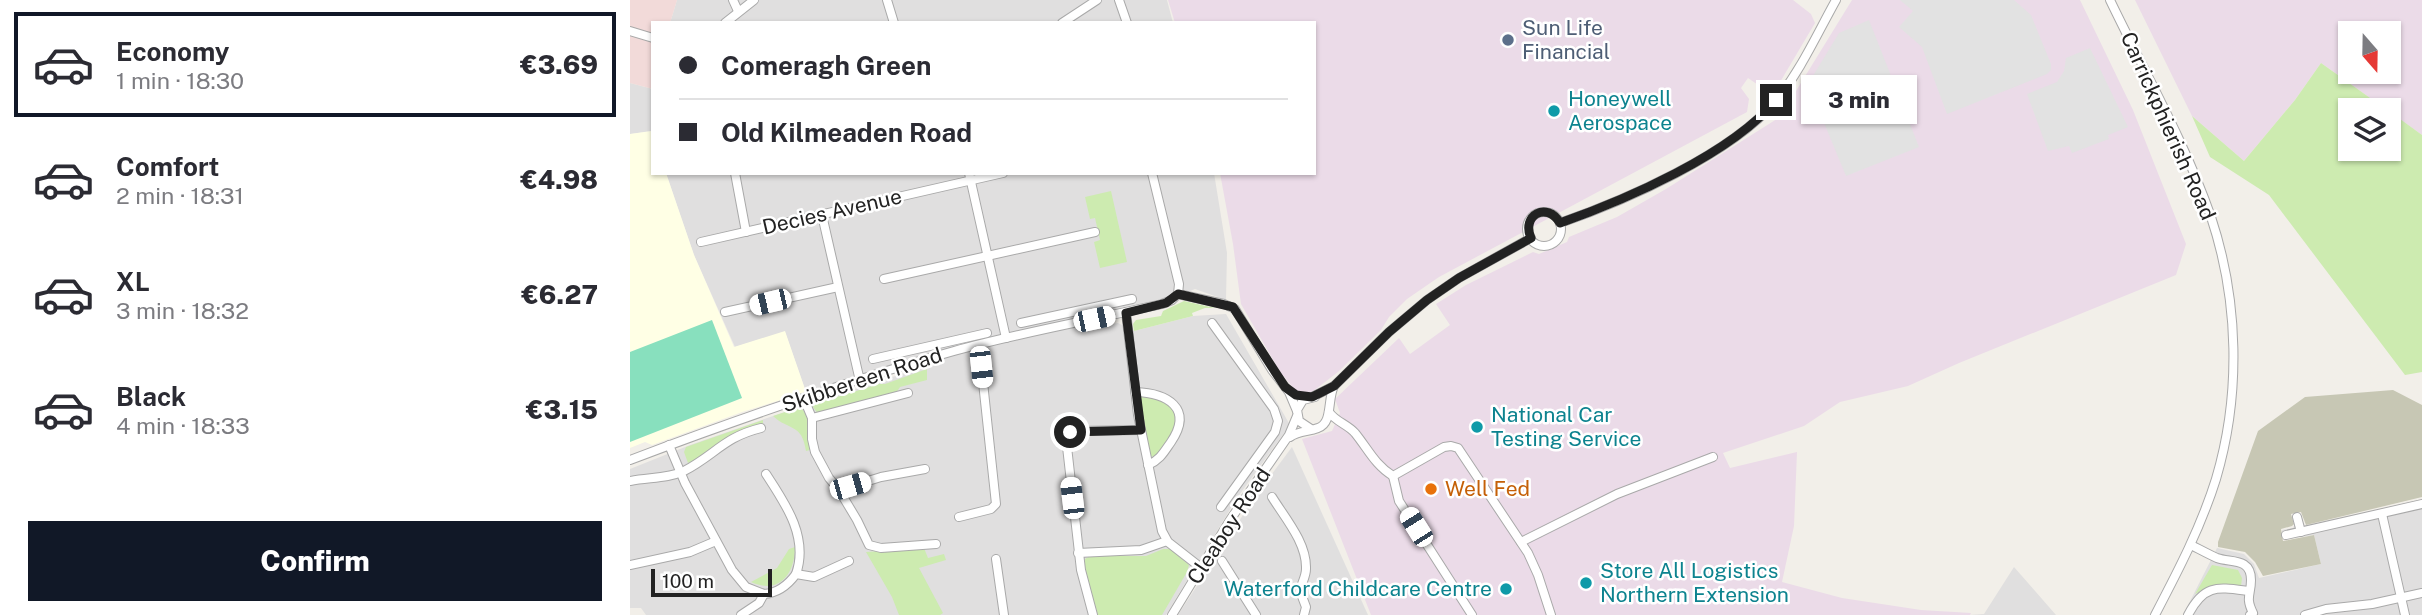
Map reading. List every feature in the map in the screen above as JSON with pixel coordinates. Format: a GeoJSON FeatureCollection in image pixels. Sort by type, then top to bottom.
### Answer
{"type":"FeatureCollection","features":[{"type":"Feature","properties":{"kind":"street"},"geometry":{"type":"LineString","coordinates":[[733,0],[738,11]]}},
{"type":"Feature","properties":{"kind":"street"},"geometry":{"type":"LineString","coordinates":[[727,21],[754,0]]}},
{"type":"Feature","properties":{"kind":"street"},"geometry":{"type":"LineString","coordinates":[[887,0],[893,21]]}},
{"type":"Feature","properties":{"kind":"street"},"geometry":{"type":"LineString","coordinates":[[1065,21],[1097,0]]}},
{"type":"Feature","properties":{"kind":"street"},"geometry":{"type":"LineString","coordinates":[[1119,0],[1125,21]]}},
{"type":"Feature","properties":{"kind":"street"},"geometry":{"type":"LineString","coordinates":[[1560,223],[1608,206],[1658,182],[1708,154],[1755,120],[1787,86],[1836,0]]}},
{"type":"Feature","properties":{"kind":"street","name":"Carrickphierish Road"},"geometry":{"type":"LineString","coordinates":[[2110,0],[2203,196],[2219,246],[2229,298],[2233,350],[2230,416],[2216,480],[2190,545],[2155,615]]}},
{"type":"Feature","properties":{"kind":"street"},"geometry":{"type":"LineString","coordinates":[[630,32],[651,37]]}},
{"type":"Feature","properties":{"kind":"street"},"geometry":{"type":"LineString","coordinates":[[734,175],[746,232]]}},
{"type":"Feature","properties":{"kind":"street"},"geometry":{"type":"LineString","coordinates":[[1152,175],[1179,284],[1178,294],[1235,309],[1272,370],[1289,391],[1301,424],[1317,428]]}},
{"type":"Feature","properties":{"kind":"street"},"geometry":{"type":"LineString","coordinates":[[970,177],[1006,338]]}},
{"type":"Feature","properties":{"kind":"street","name":"Decies Avenue"},"geometry":{"type":"LineString","coordinates":[[701,242],[822,215],[970,177]]}},
{"type":"Feature","properties":{"kind":"street"},"geometry":{"type":"LineString","coordinates":[[1536,214],[1552,214],[1560,223],[1559,237],[1551,244],[1540,245],[1531,238],[1528,233],[1529,222],[1536,214]]}},
{"type":"Feature","properties":{"kind":"street"},"geometry":{"type":"LineString","coordinates":[[822,215],[860,381]]}},
{"type":"Feature","properties":{"kind":"street"},"geometry":{"type":"LineString","coordinates":[[884,279],[1095,232]]}},
{"type":"Feature","properties":{"kind":"street"},"geometry":{"type":"LineString","coordinates":[[1297,413],[1301,403],[1334,386],[1389,332],[1427,300],[1459,278],[1531,238]]}},
{"type":"Feature","properties":{"kind":"street"},"geometry":{"type":"LineString","coordinates":[[725,313],[838,287]]}},
{"type":"Feature","properties":{"kind":"street","name":"Skibbereen Road"},"geometry":{"type":"LineString","coordinates":[[630,460],[804,399],[933,358],[1006,338],[1166,303],[1178,294]]}},
{"type":"Feature","properties":{"kind":"street"},"geometry":{"type":"LineString","coordinates":[[1021,323],[1132,299]]}},
{"type":"Feature","properties":{"kind":"street"},"geometry":{"type":"LineString","coordinates":[[1072,312],[1075,323]]}},
{"type":"Feature","properties":{"kind":"street"},"geometry":{"type":"LineString","coordinates":[[1126,313],[1141,430],[1161,528],[1167,541],[1200,567]]}},
{"type":"Feature","properties":{"kind":"street"},"geometry":{"type":"LineString","coordinates":[[1212,323],[1244,364],[1278,418],[1275,432],[1221,507]]}},
{"type":"Feature","properties":{"kind":"street","name":"Skibbereen Road"},"geometry":{"type":"LineString","coordinates":[[873,359],[987,333]]}},
{"type":"Feature","properties":{"kind":"street"},"geometry":{"type":"LineString","coordinates":[[959,517],[995,507],[979,345]]}},
{"type":"Feature","properties":{"kind":"street"},"geometry":{"type":"LineString","coordinates":[[930,346],[933,358]]}},
{"type":"Feature","properties":{"kind":"street"},"geometry":{"type":"LineString","coordinates":[[1317,428],[1328,419],[1329,396],[1334,386]]}},
{"type":"Feature","properties":{"kind":"street"},"geometry":{"type":"LineString","coordinates":[[1289,391],[1299,396],[1322,400],[1335,419],[1356,434],[1377,464],[1392,476],[1399,501],[1472,615]]}},
{"type":"Feature","properties":{"kind":"street"},"geometry":{"type":"LineString","coordinates":[[1135,392],[1167,398],[1176,409],[1180,421],[1178,431],[1163,454],[1148,465]]}},
{"type":"Feature","properties":{"kind":"street"},"geometry":{"type":"LineString","coordinates":[[812,418],[908,393]]}},
{"type":"Feature","properties":{"kind":"street"},"geometry":{"type":"LineString","coordinates":[[804,399],[812,418],[814,450],[828,478],[839,490],[872,547],[936,544]]}},
{"type":"Feature","properties":{"kind":"street","name":"Cleaboy Road"},"geometry":{"type":"LineString","coordinates":[[1172,615],[1245,497],[1287,438],[1297,413]]}},
{"type":"Feature","properties":{"kind":"street"},"geometry":{"type":"LineString","coordinates":[[1287,438],[1300,431],[1336,424],[1345,426]]}},
{"type":"Feature","properties":{"kind":"street"},"geometry":{"type":"LineString","coordinates":[[630,481],[666,477],[680,472],[732,437],[761,428]]}},
{"type":"Feature","properties":{"kind":"street"},"geometry":{"type":"LineString","coordinates":[[1093,615],[1083,586],[1078,553],[1067,436],[1076,431],[1141,430]]}},
{"type":"Feature","properties":{"kind":"street"},"geometry":{"type":"LineString","coordinates":[[669,445],[680,472],[738,580],[750,589],[764,594],[783,587],[796,574],[799,553],[794,523],[766,474]]}},
{"type":"Feature","properties":{"kind":"street"},"geometry":{"type":"LineString","coordinates":[[1392,476],[1439,449],[1455,447],[1465,456],[1521,542],[1538,575],[1551,615]]}},
{"type":"Feature","properties":{"kind":"street"},"geometry":{"type":"LineString","coordinates":[[1521,542],[1617,494],[1713,457]]}},
{"type":"Feature","properties":{"kind":"street"},"geometry":{"type":"LineString","coordinates":[[839,490],[881,477],[925,469]]}},
{"type":"Feature","properties":{"kind":"street"},"geometry":{"type":"LineString","coordinates":[[1234,489],[1245,497]]}},
{"type":"Feature","properties":{"kind":"street"},"geometry":{"type":"LineString","coordinates":[[1272,498],[1294,531],[1306,563],[1306,574],[1300,591],[1306,607],[1304,615]]}},
{"type":"Feature","properties":{"kind":"street"},"geometry":{"type":"LineString","coordinates":[[2286,535],[2422,504]]}},
{"type":"Feature","properties":{"kind":"street"},"geometry":{"type":"LineString","coordinates":[[2382,514],[2405,615]]}},
{"type":"Feature","properties":{"kind":"street"},"geometry":{"type":"LineString","coordinates":[[2297,517],[2301,532]]}},
{"type":"Feature","properties":{"kind":"street"},"geometry":{"type":"LineString","coordinates":[[630,565],[690,552],[716,541]]}},
{"type":"Feature","properties":{"kind":"street"},"geometry":{"type":"LineString","coordinates":[[1078,553],[1141,550],[1167,541]]}},
{"type":"Feature","properties":{"kind":"street"},"geometry":{"type":"LineString","coordinates":[[2190,545],[2220,559],[2243,564],[2250,574],[2248,601],[2253,614]]}},
{"type":"Feature","properties":{"kind":"street"},"geometry":{"type":"LineString","coordinates":[[996,559],[1004,615]]}},
{"type":"Feature","properties":{"kind":"street"},"geometry":{"type":"LineString","coordinates":[[796,574],[814,577],[849,561]]}},
{"type":"Feature","properties":{"kind":"street"},"geometry":{"type":"LineString","coordinates":[[1222,561],[1255,615]]}},
{"type":"Feature","properties":{"kind":"street"},"geometry":{"type":"LineString","coordinates":[[2188,615],[2195,602],[2207,591],[2221,588],[2248,591]]}},
{"type":"Feature","properties":{"kind":"street"},"geometry":{"type":"LineString","coordinates":[[2305,615],[2422,593]]}},
{"type":"Feature","properties":{"kind":"street"},"geometry":{"type":"LineString","coordinates":[[741,615],[759,603],[764,594]]}},
{"type":"Feature","properties":{"kind":"shaded area"},"geometry":{"type":"Polygon","coordinates":[[[630,0],[677,0],[671,21],[651,21],[651,88],[630,83],[630,0]]]}},
{"type":"Feature","properties":{"kind":"shaded area"},"geometry":{"type":"Polygon","coordinates":[[[677,0],[1167,0],[1172,21],[671,21],[677,0]]]}},
{"type":"Feature","properties":{"kind":"shaded area"},"geometry":{"type":"Polygon","coordinates":[[[1168,0],[1793,0],[1811,14],[1815,23],[1776,89],[1764,89],[1748,78],[1741,88],[1749,99],[1747,112],[1439,277],[1407,299],[1389,317],[1381,330],[1338,372],[1312,392],[1304,393],[1295,390],[1280,372],[1241,304],[1220,175],[1316,175],[1316,21],[1174,21],[1168,0]]]}},
{"type":"Feature","properties":{"kind":"shaded area"},"geometry":{"type":"Polygon","coordinates":[[[1852,0],[2080,0],[2133,110],[2186,244],[2176,275],[1908,386],[1840,402],[1804,426],[1723,453],[1730,468],[1797,452],[1794,526],[1782,582],[1842,598],[1921,610],[1971,613],[1970,615],[1371,615],[1302,439],[1332,431],[1340,413],[1335,399],[1399,338],[1410,354],[1450,325],[1436,304],[1466,285],[1533,252],[1539,254],[1567,242],[1569,237],[1617,217],[1780,117],[1852,0]]]}},
{"type":"Feature","properties":{"kind":"shaded area"},"geometry":{"type":"Polygon","coordinates":[[[1900,0],[2014,0],[2031,15],[2051,70],[2047,74],[1947,114],[1922,47],[1899,27],[1913,11],[1900,0]]]}},
{"type":"Feature","properties":{"kind":"shaded area"},"geometry":{"type":"Polygon","coordinates":[[[2135,0],[2422,0],[2422,135],[2401,120],[2401,98],[2370,98],[2350,84],[2401,84],[2401,21],[2338,21],[2338,75],[2321,63],[2295,100],[2244,161],[2192,116],[2135,0]]]}},
{"type":"Feature","properties":{"kind":"shaded area"},"geometry":{"type":"Polygon","coordinates":[[[1869,20],[1919,147],[1846,176],[1808,84],[1839,33],[1869,20]]]}},
{"type":"Feature","properties":{"kind":"shaded area"},"geometry":{"type":"Polygon","coordinates":[[[2090,48],[2128,127],[2108,135],[2109,139],[2072,153],[2069,146],[2048,151],[2027,94],[2057,82],[2064,71],[2066,58],[2090,48]]]}},
{"type":"Feature","properties":{"kind":"shaded area"},"geometry":{"type":"Polygon","coordinates":[[[630,83],[651,88],[651,131],[630,134],[630,83]]]}},
{"type":"Feature","properties":{"kind":"shaded area"},"geometry":{"type":"Polygon","coordinates":[[[651,131],[651,175],[667,175],[694,255],[734,347],[785,331],[806,392],[652,445],[645,442],[630,448],[630,134],[651,131]]]}},
{"type":"Feature","properties":{"kind":"shaded area"},"geometry":{"type":"Polygon","coordinates":[[[667,175],[1214,175],[1227,253],[1226,300],[1195,289],[1168,300],[1083,319],[1083,329],[1118,323],[1134,331],[1193,316],[1226,314],[1290,425],[1237,498],[1166,615],[646,615],[641,608],[630,608],[630,469],[773,416],[929,365],[927,356],[806,392],[785,332],[735,347],[694,255],[667,175]]]}},
{"type":"Feature","properties":{"kind":"shaded area"},"geometry":{"type":"Polygon","coordinates":[[[2393,390],[2422,405],[2422,497],[2306,525],[2301,512],[2291,514],[2294,524],[2281,529],[2283,541],[2314,535],[2321,564],[2263,576],[2245,552],[2218,547],[2258,431],[2305,397],[2393,390]]]}},
{"type":"Feature","properties":{"kind":"shaded area"},"geometry":{"type":"Polygon","coordinates":[[[1292,447],[1368,615],[1178,615],[1254,498],[1292,447]]]}},
{"type":"Feature","properties":{"kind":"shaded area"},"geometry":{"type":"Polygon","coordinates":[[[2422,499],[2422,615],[2183,615],[2217,548],[2244,554],[2254,564],[2259,578],[2321,564],[2314,535],[2283,540],[2282,530],[2293,528],[2295,524],[2292,515],[2300,513],[2305,527],[2422,499]]]}},
{"type":"Feature","properties":{"kind":"shaded area"},"geometry":{"type":"Polygon","coordinates":[[[2014,567],[2056,615],[1970,615],[1984,614],[2014,567]]]}},
{"type":"Feature","properties":{"kind":"green space"},"geometry":{"type":"Polygon","coordinates":[[[2321,63],[2338,75],[2338,84],[2350,84],[2370,98],[2338,98],[2338,161],[2401,161],[2401,120],[2422,135],[2422,372],[2405,375],[2269,195],[2210,157],[2192,116],[2244,161],[2295,100],[2321,63]]]}},
{"type":"Feature","properties":{"kind":"green space"},"geometry":{"type":"Polygon","coordinates":[[[1111,191],[1127,262],[1100,268],[1094,242],[1100,240],[1095,218],[1090,219],[1085,197],[1111,191]]]}},
{"type":"Feature","properties":{"kind":"green space"},"geometry":{"type":"Polygon","coordinates":[[[1184,301],[1215,308],[1205,308],[1192,313],[1193,316],[1134,331],[1133,324],[1136,320],[1161,316],[1163,311],[1184,301]]]}},
{"type":"Feature","properties":{"kind":"green space"},"geometry":{"type":"Polygon","coordinates":[[[712,320],[742,398],[630,442],[630,352],[712,320]]]}},
{"type":"Feature","properties":{"kind":"green space"},"geometry":{"type":"Polygon","coordinates":[[[927,369],[927,380],[900,387],[896,393],[818,414],[813,407],[814,404],[927,369]]]}},
{"type":"Feature","properties":{"kind":"green space"},"geometry":{"type":"Polygon","coordinates":[[[1140,397],[1166,403],[1175,418],[1171,438],[1154,457],[1150,456],[1140,397]]]}},
{"type":"Feature","properties":{"kind":"green space"},"geometry":{"type":"Polygon","coordinates":[[[800,407],[808,421],[810,450],[806,451],[798,432],[773,416],[800,407]]]}},
{"type":"Feature","properties":{"kind":"green space"},"geometry":{"type":"Polygon","coordinates":[[[763,420],[763,424],[732,434],[688,463],[684,452],[686,447],[763,420]]]}},
{"type":"Feature","properties":{"kind":"green space"},"geometry":{"type":"Polygon","coordinates":[[[795,547],[792,566],[784,580],[770,586],[751,582],[777,568],[789,549],[795,547]]]}},
{"type":"Feature","properties":{"kind":"green space"},"geometry":{"type":"Polygon","coordinates":[[[924,548],[928,558],[944,554],[946,560],[919,568],[943,613],[899,615],[892,597],[866,552],[924,548]]]}},
{"type":"Feature","properties":{"kind":"green space"},"geometry":{"type":"Polygon","coordinates":[[[1170,549],[1189,565],[1162,615],[1098,615],[1086,581],[1085,559],[1090,556],[1146,556],[1170,549]]]}},
{"type":"Feature","properties":{"kind":"green space"},"geometry":{"type":"Polygon","coordinates":[[[2212,565],[2238,570],[2242,578],[2241,586],[2213,585],[2195,594],[2212,565]]]}},
{"type":"Feature","properties":{"kind":"place","name":"Sun Life Financial"},"geometry":{"type":"Point","coordinates":[1508,40]}},
{"type":"Feature","properties":{"kind":"place","name":"Honeywell Aerospace"},"geometry":{"type":"Point","coordinates":[1554,111]}},
{"type":"Feature","properties":{"kind":"place","name":"National Car Testing Service"},"geometry":{"type":"Point","coordinates":[1477,427]}},
{"type":"Feature","properties":{"kind":"place","name":"Well Fed"},"geometry":{"type":"Point","coordinates":[1431,489]}},
{"type":"Feature","properties":{"kind":"place","name":"Store All Logistics Northern Extension"},"geometry":{"type":"Point","coordinates":[1586,583]}},
{"type":"Feature","properties":{"kind":"place","name":"Waterford Childcare Centre"},"geometry":{"type":"Point","coordinates":[1506,589]}},
{"type":"Feature","properties":{"kind":"route"},"geometry":{"type":"LineString","coordinates":[[1070,432],[1141,430],[1126,313],[1166,303],[1178,294],[1230,306],[1239,314],[1282,383],[1296,395],[1309,398],[1334,386],[1389,332],[1427,300],[1459,278],[1531,238],[1528,233],[1529,222],[1536,214],[1552,214],[1560,223],[1625,198],[1708,154],[1755,120],[1776,100]]}}]}
